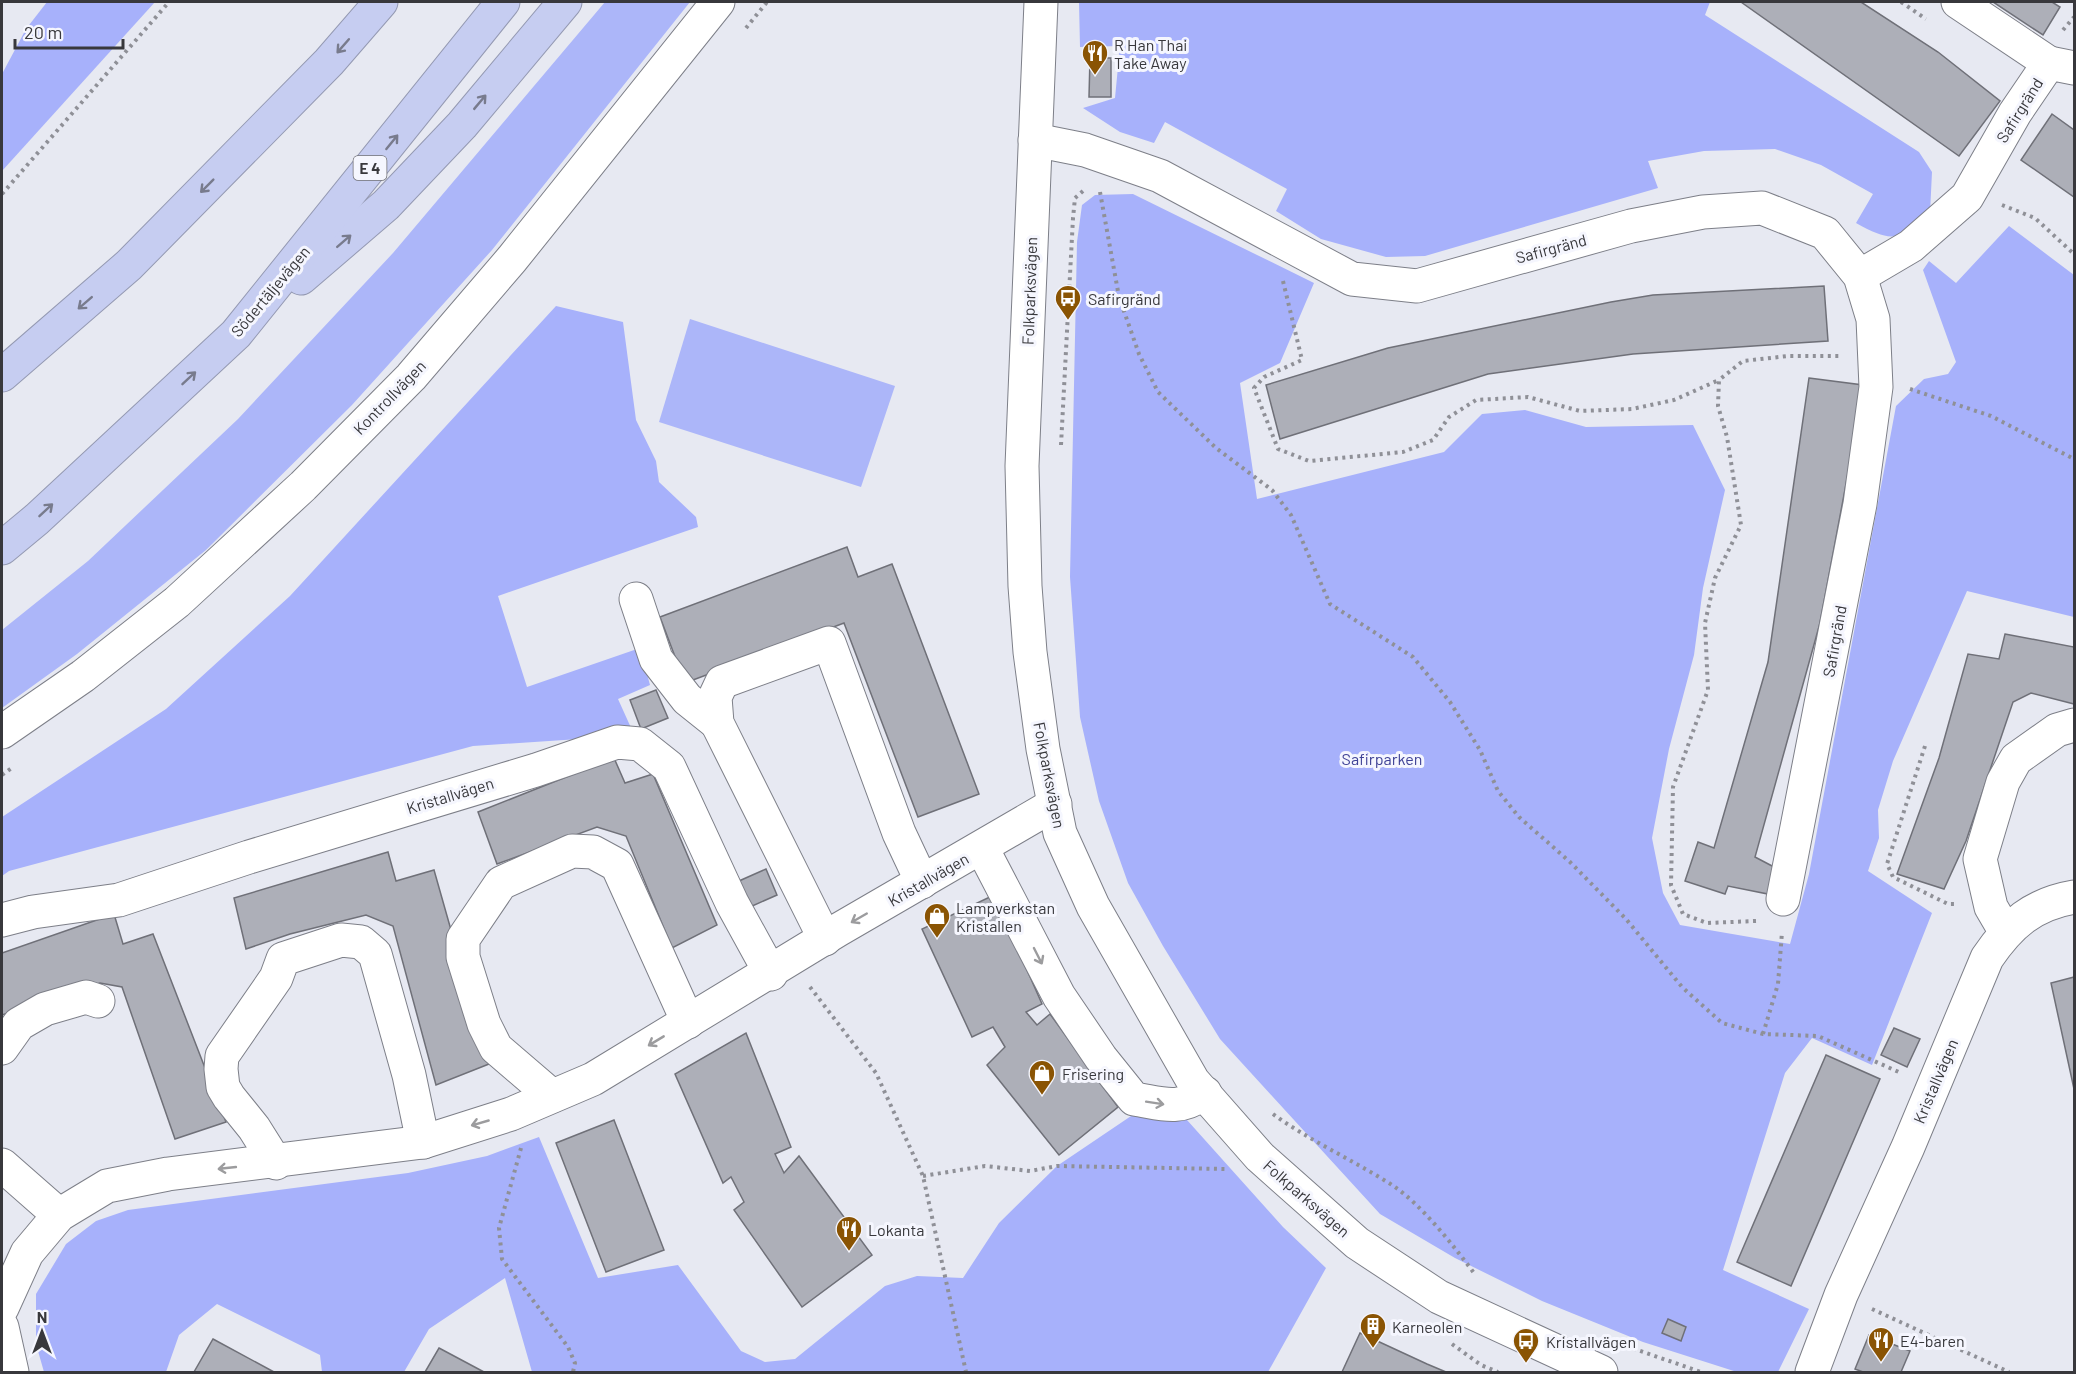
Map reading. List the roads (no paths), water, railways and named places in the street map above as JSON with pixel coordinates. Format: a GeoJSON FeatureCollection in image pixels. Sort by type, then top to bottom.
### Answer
{"type":"FeatureCollection","features":[{"type":"Feature","properties":{"kind":"highway"},"geometry":{"type":"LineString","coordinates":[[2,375],[129,265],[329,62],[381,2]]}},
{"type":"Feature","properties":{"kind":"highway","name":"Södertäljevägen"},"geometry":{"type":"LineString","coordinates":[[2,548],[37,519],[236,334],[503,2]]}},
{"type":"Feature","properties":{"kind":"highway"},"geometry":{"type":"LineString","coordinates":[[236,334],[386,205],[462,124],[565,2]]}},
{"type":"Feature","properties":{"kind":"street","name":"Kontrollvägen"},"geometry":{"type":"LineString","coordinates":[[2,732],[83,676],[177,602],[303,486],[386,402],[512,259],[718,2]]}},
{"type":"Feature","properties":{"kind":"street","name":"Folkparksvägen"},"geometry":{"type":"LineString","coordinates":[[1041,2],[1023,466],[1025,586],[1030,652],[1043,748],[1060,833],[1093,906],[1193,1081],[1260,1157],[1357,1243],[1439,1297],[1601,1372]]}},
{"type":"Feature","properties":{"kind":"street","name":"Safirgränd"},"geometry":{"type":"LineString","coordinates":[[1860,276],[1911,246],[1967,197],[2015,113],[2062,66],[1958,2]]}},
{"type":"Feature","properties":{"kind":"street","name":"Safirgränd"},"geometry":{"type":"LineString","coordinates":[[1035,140],[1085,150],[1160,176],[1353,279],[1417,286],[1631,226],[1703,212],[1762,208],[1825,233],[1860,276],[1873,319],[1876,387],[1860,504],[1783,909]]}},
{"type":"Feature","properties":{"kind":"street"},"geometry":{"type":"LineString","coordinates":[[636,599],[656,659],[687,699],[717,723]]}},
{"type":"Feature","properties":{"kind":"street"},"geometry":{"type":"LineString","coordinates":[[825,939],[717,723],[715,697],[722,682],[829,643],[899,833],[922,882]]}},
{"type":"Feature","properties":{"kind":"street"},"geometry":{"type":"LineString","coordinates":[[1998,919],[1980,859],[2003,782],[2016,759],[2057,730],[2074,725]]}},
{"type":"Feature","properties":{"kind":"street","name":"Kristallvägen"},"geometry":{"type":"LineString","coordinates":[[2,920],[33,912],[119,900],[260,853],[536,770],[617,742],[640,744],[669,766],[732,903],[771,974]]}},
{"type":"Feature","properties":{"kind":"street","name":"Kristallvägen"},"geometry":{"type":"LineString","coordinates":[[2,1308],[27,1253],[59,1215],[107,1186],[168,1174],[423,1142],[542,1101],[593,1079],[1054,804]]}},
{"type":"Feature","properties":{"kind":"street"},"geometry":{"type":"LineString","coordinates":[[982,848],[1059,996],[1101,1058],[1134,1099],[1176,1106],[1188,1104],[1205,1093]]}},
{"type":"Feature","properties":{"kind":"street"},"geometry":{"type":"LineString","coordinates":[[542,1101],[496,1048],[484,1024],[463,957],[463,939],[501,883],[572,851],[593,852],[617,865],[688,1022]]}},
{"type":"Feature","properties":{"kind":"street","name":"Kristallvägen"},"geometry":{"type":"LineString","coordinates":[[1812,1372],[1841,1296],[1987,958],[1998,919],[2024,916],[2044,906],[2074,897]]}},
{"type":"Feature","properties":{"kind":"street"},"geometry":{"type":"LineString","coordinates":[[276,1162],[223,1087],[222,1056],[276,978],[283,958],[341,940],[361,942],[375,954],[409,1075],[423,1142]]}},
{"type":"Feature","properties":{"kind":"street"},"geometry":{"type":"LineString","coordinates":[[2,1048],[19,1024],[45,1009],[86,997],[98,1001]]}},
{"type":"Feature","properties":{"kind":"street"},"geometry":{"type":"LineString","coordinates":[[2,1165],[33,1196],[59,1215]]}},
{"type":"Feature","properties":{"kind":"street"},"geometry":{"type":"LineString","coordinates":[[2,1203],[33,1196]]}},
{"type":"Feature","properties":{"kind":"street"},"geometry":{"type":"LineString","coordinates":[[2,1327],[12,1372]]}},
{"type":"Feature","properties":{"kind":"place","name":"R Han Thai Take Away"},"geometry":{"type":"Point","coordinates":[1095,76]}},
{"type":"Feature","properties":{"kind":"place","name":"Safirgränd"},"geometry":{"type":"Point","coordinates":[1068,321]}},
{"type":"Feature","properties":{"kind":"place","name":"Lampverkstan Kristallen"},"geometry":{"type":"Point","coordinates":[937,939]}},
{"type":"Feature","properties":{"kind":"place","name":"Frisering"},"geometry":{"type":"Point","coordinates":[1042,1096]}},
{"type":"Feature","properties":{"kind":"place","name":"Lokanta"},"geometry":{"type":"Point","coordinates":[849,1252]}},
{"type":"Feature","properties":{"kind":"place","name":"Karneolen"},"geometry":{"type":"Point","coordinates":[1373,1349]}},
{"type":"Feature","properties":{"kind":"place","name":"E4-baren"},"geometry":{"type":"Point","coordinates":[1881,1363]}},
{"type":"Feature","properties":{"kind":"place","name":"Kristallvägen"},"geometry":{"type":"Point","coordinates":[1526,1364]}},
{"type":"Feature","properties":{"kind":"park label","name":"Safirparken"},"geometry":{"type":"Point","coordinates":[1382,758]}}]}
